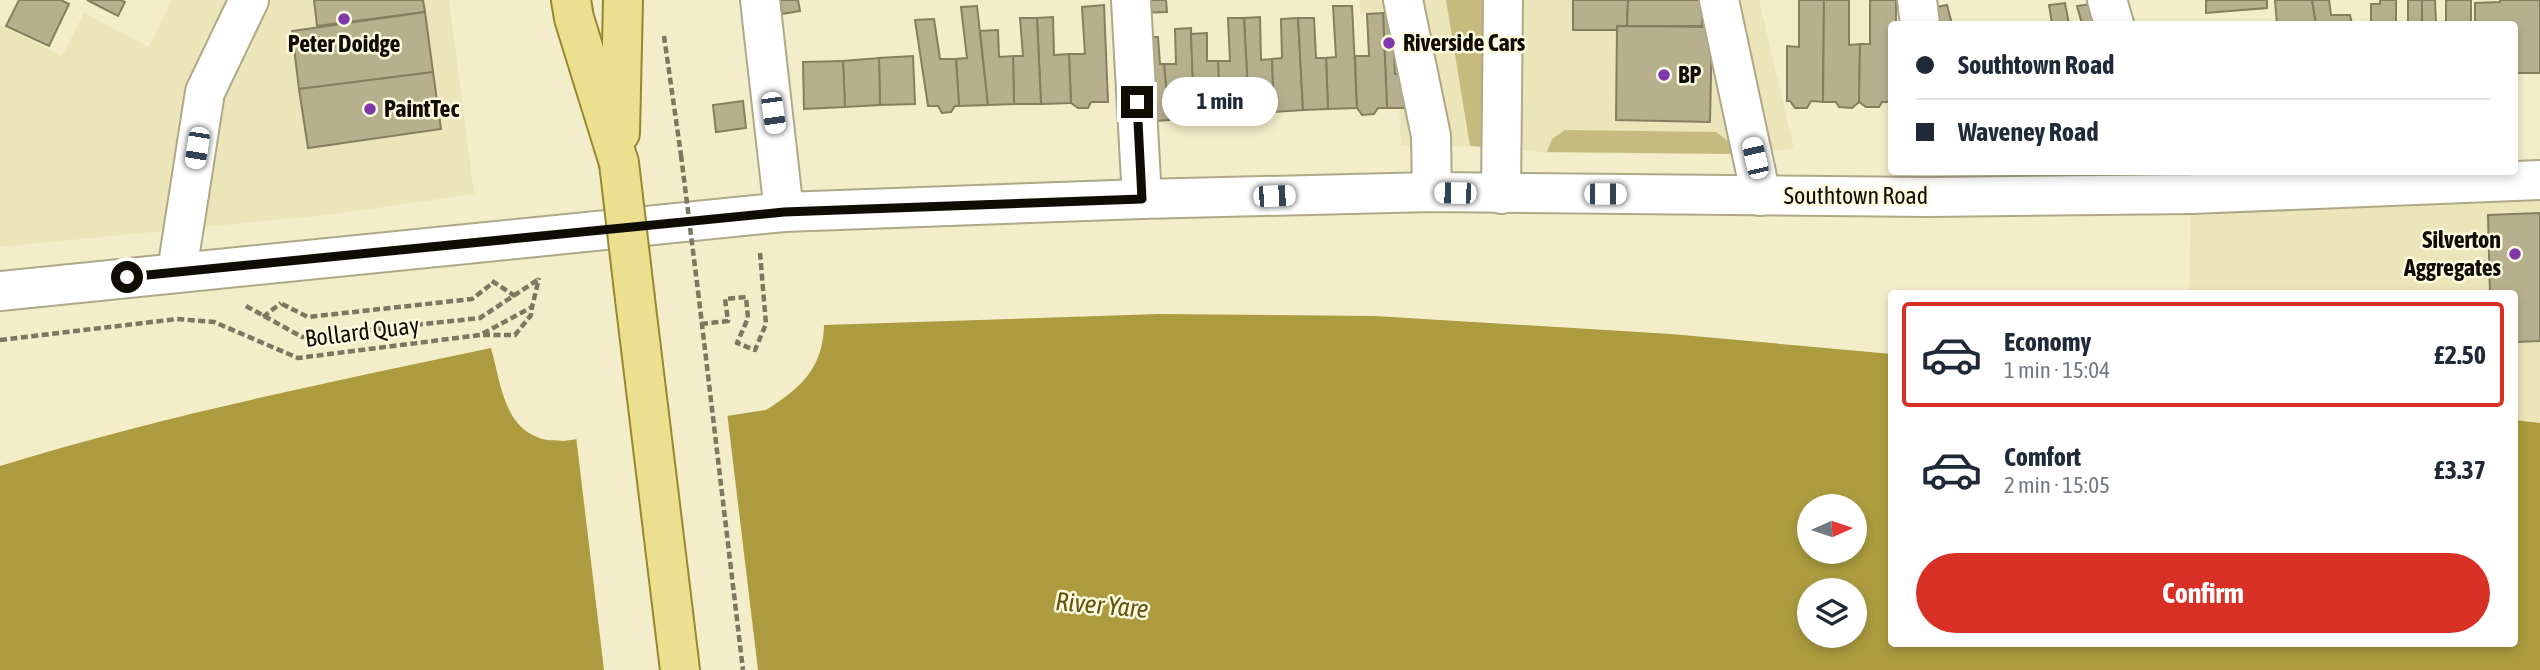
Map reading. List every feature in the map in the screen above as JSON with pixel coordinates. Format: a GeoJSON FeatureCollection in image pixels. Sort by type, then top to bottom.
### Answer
{"type":"FeatureCollection","features":[{"type":"Feature","properties":{"kind":"main road"},"geometry":{"type":"LineString","coordinates":[[571,0],[574,18],[619,163]]}},
{"type":"Feature","properties":{"kind":"main road"},"geometry":{"type":"LineString","coordinates":[[623,0],[619,163],[680,670]]}},
{"type":"Feature","properties":{"kind":"street"},"geometry":{"type":"LineString","coordinates":[[177,271],[205,92],[249,0]]}},
{"type":"Feature","properties":{"kind":"street"},"geometry":{"type":"LineString","coordinates":[[760,0],[784,212]]}},
{"type":"Feature","properties":{"kind":"street"},"geometry":{"type":"LineString","coordinates":[[1130,0],[1142,199]]}},
{"type":"Feature","properties":{"kind":"street"},"geometry":{"type":"LineString","coordinates":[[1403,0],[1431,136],[1432,192]]}},
{"type":"Feature","properties":{"kind":"street"},"geometry":{"type":"LineString","coordinates":[[1501,194],[1503,0]]}},
{"type":"Feature","properties":{"kind":"street"},"geometry":{"type":"LineString","coordinates":[[1719,0],[1760,196]]}},
{"type":"Feature","properties":{"kind":"street"},"geometry":{"type":"LineString","coordinates":[[1917,0],[1920,21]]}},
{"type":"Feature","properties":{"kind":"street"},"geometry":{"type":"LineString","coordinates":[[2107,0],[2113,21]]}},
{"type":"Feature","properties":{"kind":"street","name":"Southtown Road"},"geometry":{"type":"LineString","coordinates":[[0,291],[177,271],[535,239],[784,212],[1432,192],[1760,196],[1928,184],[2540,180]]}},
{"type":"Feature","properties":{"kind":"path"},"geometry":{"type":"LineString","coordinates":[[663,26],[743,670]]}},
{"type":"Feature","properties":{"kind":"path"},"geometry":{"type":"LineString","coordinates":[[701,324],[728,321],[725,299],[746,297],[748,318],[737,343],[755,350],[766,324],[760,250]]}},
{"type":"Feature","properties":{"kind":"path"},"geometry":{"type":"LineString","coordinates":[[230,266],[280,303],[308,317],[472,299],[494,282]]}},
{"type":"Feature","properties":{"kind":"path"},"geometry":{"type":"LineString","coordinates":[[241,303],[302,337],[480,318],[539,278],[531,315],[515,335],[481,335]]}},
{"type":"Feature","properties":{"kind":"path","name":"Bollard Quay"},"geometry":{"type":"LineString","coordinates":[[0,340],[177,319],[214,321],[298,358],[481,335],[532,307]]}},
{"type":"Feature","properties":{"kind":"shaded area"},"geometry":{"type":"Polygon","coordinates":[[[172,0],[449,0],[474,194],[335,214],[0,247],[0,25],[62,56],[84,13],[149,47],[172,0]]]}},
{"type":"Feature","properties":{"kind":"shaded area"},"geometry":{"type":"Polygon","coordinates":[[[1359,0],[1759,0],[1794,149],[1732,154],[1550,153],[1485,147],[1401,146],[1399,108],[1383,13],[1360,14],[1359,0]]]}},
{"type":"Feature","properties":{"kind":"shaded area"},"geometry":{"type":"Polygon","coordinates":[[[1446,0],[1483,0],[1485,147],[1470,146],[1446,0]]]}},
{"type":"Feature","properties":{"kind":"shaded area"},"geometry":{"type":"Polygon","coordinates":[[[1565,130],[1716,132],[1731,143],[1732,154],[1547,152],[1552,139],[1565,130]]]}},
{"type":"Feature","properties":{"kind":"shaded area"},"geometry":{"type":"Polygon","coordinates":[[[2540,180],[2540,423],[2518,420],[2518,290],[2189,290],[2191,194],[2540,180]]]}},
{"type":"Feature","properties":{"kind":"water","name":"River Yare"},"geometry":{"type":"Polygon","coordinates":[[[1159,314],[1375,316],[1671,334],[1888,354],[1888,647],[2518,647],[2518,420],[2540,423],[2540,670],[0,670],[0,466],[183,416],[491,348],[505,399],[517,422],[537,437],[564,441],[766,410],[799,385],[808,375],[819,353],[824,325],[1159,314]]]}},
{"type":"Feature","properties":{"kind":"pier"},"geometry":{"type":"Polygon","coordinates":[[[727,412],[758,670],[604,670],[576,436],[727,412]]]}},
{"type":"Feature","properties":{"kind":"building"},"geometry":{"type":"Polygon","coordinates":[[[19,0],[61,0],[69,4],[49,46],[6,26],[19,0]]]}},
{"type":"Feature","properties":{"kind":"building"},"geometry":{"type":"Polygon","coordinates":[[[87,0],[121,0],[125,2],[118,16],[87,0]]]}},
{"type":"Feature","properties":{"kind":"building","name":"Peter Doidge"},"geometry":{"type":"Polygon","coordinates":[[[314,0],[423,0],[425,12],[317,26],[314,0]]]}},
{"type":"Feature","properties":{"kind":"building"},"geometry":{"type":"Polygon","coordinates":[[[780,0],[798,0],[800,11],[782,14],[780,0]]]}},
{"type":"Feature","properties":{"kind":"building"},"geometry":{"type":"Polygon","coordinates":[[[1138,0],[1166,0],[1167,12],[1138,13],[1138,0]]]}},
{"type":"Feature","properties":{"kind":"building"},"geometry":{"type":"Polygon","coordinates":[[[1573,0],[1628,0],[1627,26],[1617,26],[1617,30],[1573,30],[1573,0]]]}},
{"type":"Feature","properties":{"kind":"building"},"geometry":{"type":"Polygon","coordinates":[[[1628,0],[1703,0],[1702,26],[1627,26],[1628,0]]]}},
{"type":"Feature","properties":{"kind":"building"},"geometry":{"type":"Polygon","coordinates":[[[1799,0],[1824,0],[1823,102],[1811,101],[1807,108],[1795,108],[1787,101],[1787,46],[1799,47],[1799,0]]]}},
{"type":"Feature","properties":{"kind":"building"},"geometry":{"type":"Polygon","coordinates":[[[1824,0],[1849,0],[1849,45],[1860,44],[1859,102],[1852,108],[1839,107],[1836,102],[1823,102],[1824,0]]]}},
{"type":"Feature","properties":{"kind":"building"},"geometry":{"type":"Polygon","coordinates":[[[1870,0],[1896,0],[1896,21],[1888,21],[1888,102],[1882,102],[1879,107],[1866,107],[1859,102],[1860,44],[1870,44],[1870,0]]]}},
{"type":"Feature","properties":{"kind":"building"},"geometry":{"type":"Polygon","coordinates":[[[2206,0],[2267,0],[2267,8],[2206,13],[2206,0]]]}},
{"type":"Feature","properties":{"kind":"building"},"geometry":{"type":"Polygon","coordinates":[[[2275,0],[2312,0],[2316,21],[2277,21],[2275,0]]]}},
{"type":"Feature","properties":{"kind":"building"},"geometry":{"type":"Polygon","coordinates":[[[2312,0],[2329,0],[2331,15],[2350,15],[2351,21],[2316,21],[2312,0]]]}},
{"type":"Feature","properties":{"kind":"building"},"geometry":{"type":"Polygon","coordinates":[[[2380,0],[2396,0],[2396,21],[2371,21],[2371,4],[2380,4],[2380,0]]]}},
{"type":"Feature","properties":{"kind":"building"},"geometry":{"type":"Polygon","coordinates":[[[2408,0],[2422,0],[2422,21],[2408,21],[2408,0]]]}},
{"type":"Feature","properties":{"kind":"building"},"geometry":{"type":"Polygon","coordinates":[[[2422,0],[2435,0],[2436,21],[2422,21],[2422,0]]]}},
{"type":"Feature","properties":{"kind":"building"},"geometry":{"type":"Polygon","coordinates":[[[2446,0],[2471,0],[2471,21],[2446,21],[2446,0]]]}},
{"type":"Feature","properties":{"kind":"building"},"geometry":{"type":"Polygon","coordinates":[[[2540,0],[2540,73],[2518,73],[2518,21],[2475,21],[2475,3],[2540,0]]]}},
{"type":"Feature","properties":{"kind":"building"},"geometry":{"type":"Polygon","coordinates":[[[2065,3],[2068,21],[2052,21],[2049,5],[2065,3]]]}},
{"type":"Feature","properties":{"kind":"building"},"geometry":{"type":"Polygon","coordinates":[[[2090,4],[2096,21],[2081,21],[2077,6],[2090,4]]]}},
{"type":"Feature","properties":{"kind":"building"},"geometry":{"type":"Polygon","coordinates":[[[1104,5],[1108,102],[1091,102],[1088,108],[1078,108],[1071,103],[1069,54],[1085,54],[1082,7],[1104,5]]]}},
{"type":"Feature","properties":{"kind":"building"},"geometry":{"type":"Polygon","coordinates":[[[1947,5],[1951,21],[1929,21],[1926,9],[1947,5]]]}},
{"type":"Feature","properties":{"kind":"building"},"geometry":{"type":"Polygon","coordinates":[[[977,6],[988,105],[959,106],[956,59],[967,58],[961,7],[977,6]]]}},
{"type":"Feature","properties":{"kind":"building"},"geometry":{"type":"Polygon","coordinates":[[[1333,6],[1352,6],[1357,108],[1328,109],[1326,58],[1336,57],[1333,6]]]}},
{"type":"Feature","properties":{"kind":"building"},"geometry":{"type":"Polygon","coordinates":[[[425,12],[433,72],[299,89],[292,31],[425,12]]]}},
{"type":"Feature","properties":{"kind":"building","name":"Riverside Cars"},"geometry":{"type":"Polygon","coordinates":[[[1383,13],[1392,13],[1395,74],[1403,74],[1404,108],[1387,108],[1383,13]]]}},
{"type":"Feature","properties":{"kind":"building"},"geometry":{"type":"Polygon","coordinates":[[[1383,13],[1387,108],[1378,108],[1374,114],[1362,115],[1357,108],[1355,56],[1369,56],[1367,14],[1383,13]]]}},
{"type":"Feature","properties":{"kind":"building"},"geometry":{"type":"Polygon","coordinates":[[[1053,17],[1054,55],[1069,54],[1071,103],[1041,104],[1037,18],[1053,17]]]}},
{"type":"Feature","properties":{"kind":"building"},"geometry":{"type":"Polygon","coordinates":[[[1260,17],[1261,60],[1272,59],[1274,112],[1249,112],[1244,18],[1260,17]]]}},
{"type":"Feature","properties":{"kind":"building"},"geometry":{"type":"Polygon","coordinates":[[[1020,18],[1037,18],[1041,104],[1014,104],[1013,56],[1023,56],[1020,18]]]}},
{"type":"Feature","properties":{"kind":"building"},"geometry":{"type":"Polygon","coordinates":[[[1228,18],[1244,18],[1249,112],[1240,113],[1236,119],[1226,119],[1220,113],[1218,61],[1230,61],[1228,18]]]}},
{"type":"Feature","properties":{"kind":"building"},"geometry":{"type":"Polygon","coordinates":[[[1298,18],[1303,110],[1274,112],[1272,59],[1282,58],[1281,19],[1298,18]]]}},
{"type":"Feature","properties":{"kind":"building"},"geometry":{"type":"Polygon","coordinates":[[[1298,18],[1314,18],[1316,58],[1326,58],[1328,109],[1303,110],[1298,18]]]}},
{"type":"Feature","properties":{"kind":"building"},"geometry":{"type":"Polygon","coordinates":[[[934,19],[940,59],[956,59],[959,106],[955,106],[951,112],[942,113],[938,106],[928,106],[915,20],[934,19]]]}},
{"type":"Feature","properties":{"kind":"building","name":"BP"},"geometry":{"type":"Polygon","coordinates":[[[1617,26],[1712,27],[1710,122],[1616,120],[1617,26]]]}},
{"type":"Feature","properties":{"kind":"building"},"geometry":{"type":"Polygon","coordinates":[[[1191,28],[1194,114],[1168,115],[1164,64],[1176,64],[1175,29],[1191,28]]]}},
{"type":"Feature","properties":{"kind":"building"},"geometry":{"type":"Polygon","coordinates":[[[998,30],[999,57],[1013,56],[1014,104],[988,105],[980,31],[998,30]]]}},
{"type":"Feature","properties":{"kind":"building"},"geometry":{"type":"Polygon","coordinates":[[[1207,33],[1207,61],[1218,61],[1220,113],[1194,114],[1191,34],[1207,33]]]}},
{"type":"Feature","properties":{"kind":"building"},"geometry":{"type":"Polygon","coordinates":[[[1142,37],[1158,37],[1160,64],[1164,64],[1169,120],[1156,121],[1142,37]]]}},
{"type":"Feature","properties":{"kind":"building"},"geometry":{"type":"Polygon","coordinates":[[[913,56],[915,104],[880,105],[879,58],[913,56]]]}},
{"type":"Feature","properties":{"kind":"building"},"geometry":{"type":"Polygon","coordinates":[[[879,58],[880,105],[845,107],[843,61],[879,58]]]}},
{"type":"Feature","properties":{"kind":"building"},"geometry":{"type":"Polygon","coordinates":[[[843,61],[845,107],[804,109],[803,62],[843,61]]]}},
{"type":"Feature","properties":{"kind":"building","name":"PaintTec"},"geometry":{"type":"Polygon","coordinates":[[[433,72],[441,129],[308,148],[299,89],[433,72]]]}},
{"type":"Feature","properties":{"kind":"building"},"geometry":{"type":"Polygon","coordinates":[[[743,101],[746,128],[716,132],[713,105],[743,101]]]}},
{"type":"Feature","properties":{"kind":"building","name":"Silverton Aggregates"},"geometry":{"type":"Polygon","coordinates":[[[2540,213],[2540,341],[2518,342],[2518,290],[2490,290],[2488,215],[2540,213]]]}},
{"type":"Feature","properties":{"kind":"place","name":"Peter Doidge"},"geometry":{"type":"Point","coordinates":[344,19]}},
{"type":"Feature","properties":{"kind":"place","name":"Riverside Cars"},"geometry":{"type":"Point","coordinates":[1389,43]}},
{"type":"Feature","properties":{"kind":"place","name":"BP"},"geometry":{"type":"Point","coordinates":[1664,75]}},
{"type":"Feature","properties":{"kind":"place","name":"PaintTec"},"geometry":{"type":"Point","coordinates":[370,109]}},
{"type":"Feature","properties":{"kind":"place","name":"Silverton Aggregates"},"geometry":{"type":"Point","coordinates":[2515,254]}},
{"type":"Feature","properties":{"kind":"route"},"geometry":{"type":"LineString","coordinates":[[127,277],[535,239],[784,212],[1142,199],[1137,102]]}}]}
